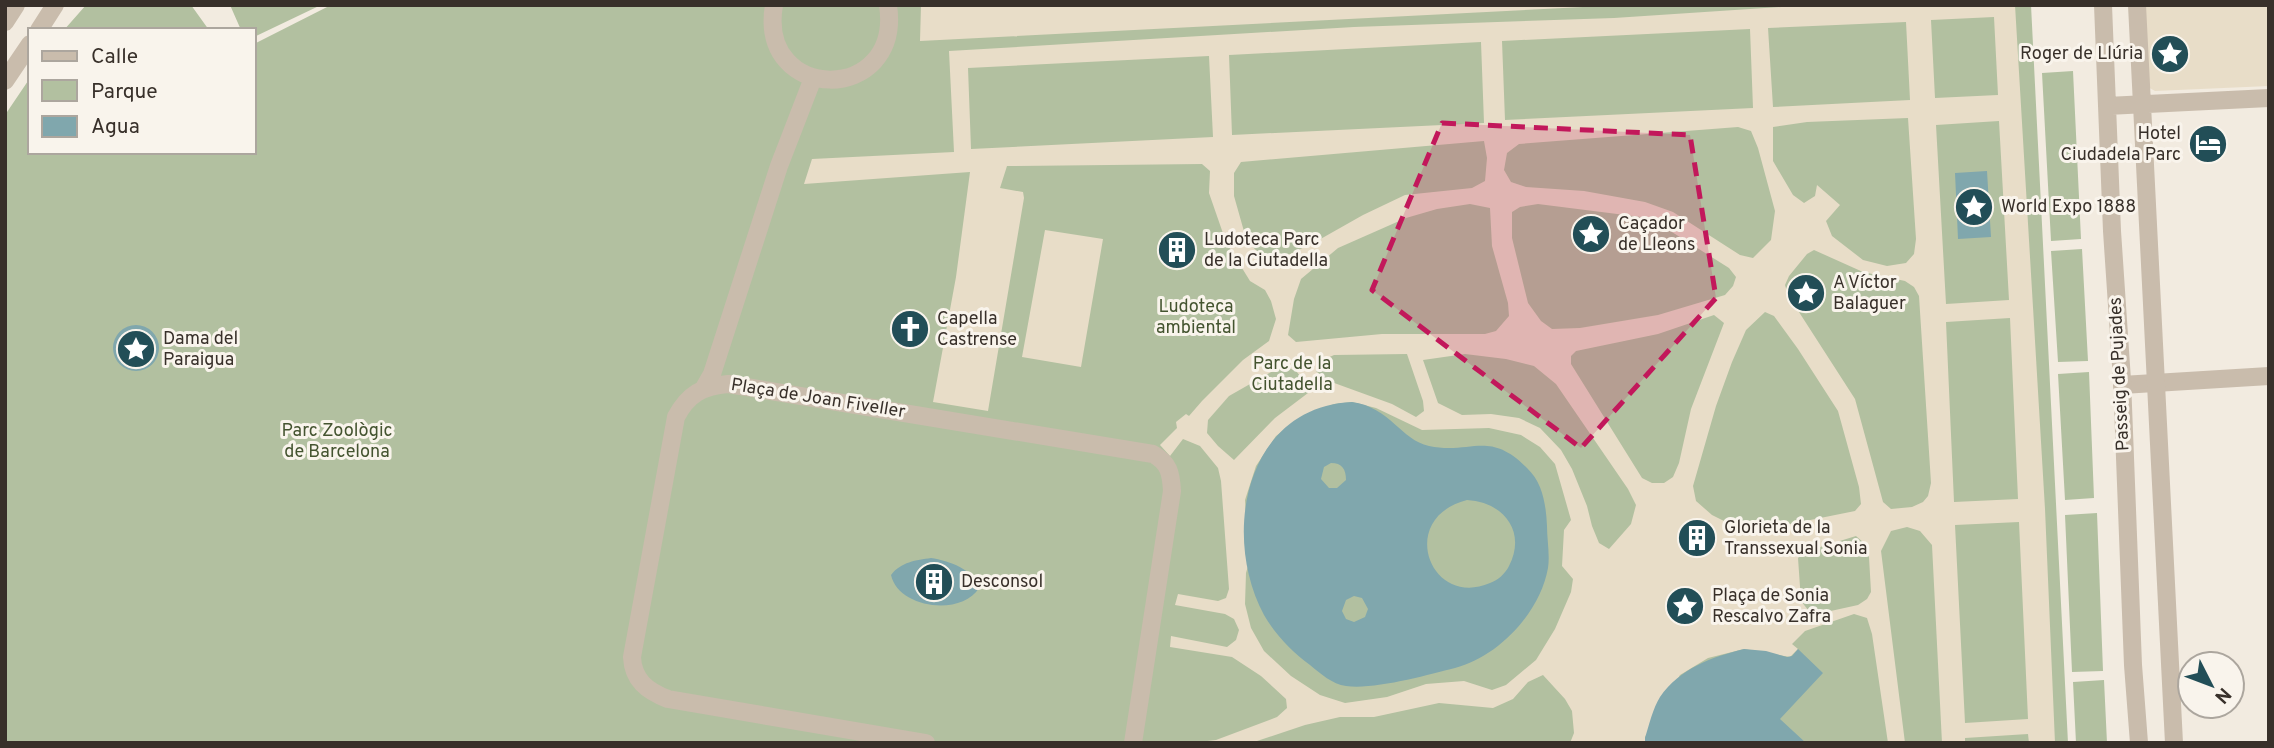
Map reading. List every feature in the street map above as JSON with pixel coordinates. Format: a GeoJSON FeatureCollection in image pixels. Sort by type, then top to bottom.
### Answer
{"type":"FeatureCollection","features":[{"type":"Feature","properties":{"kind":"street"},"geometry":{"type":"LineString","coordinates":[[5,22],[16,5]]}},
{"type":"Feature","properties":{"kind":"street"},"geometry":{"type":"LineString","coordinates":[[40,28],[55,5]]}},
{"type":"Feature","properties":{"kind":"street"},"geometry":{"type":"LineString","coordinates":[[774,5],[771,22],[774,40],[783,57],[796,70],[813,78],[831,81],[850,78],[866,69],[879,56],[888,39],[888,5]]}},
{"type":"Feature","properties":{"kind":"street","name":"Passeig de Pujades"},"geometry":{"type":"LineString","coordinates":[[2103,5],[2133,665],[2139,743]]}},
{"type":"Feature","properties":{"kind":"street","name":"Passeig de Pujades"},"geometry":{"type":"LineString","coordinates":[[2137,5],[2175,743]]}},
{"type":"Feature","properties":{"kind":"street"},"geometry":{"type":"LineString","coordinates":[[5,81],[28,47]]}},
{"type":"Feature","properties":{"kind":"street"},"geometry":{"type":"LineString","coordinates":[[813,78],[779,166],[712,374],[704,388],[696,391],[684,402],[676,416],[632,656],[633,670],[641,683],[668,699],[926,743]]}},
{"type":"Feature","properties":{"kind":"street"},"geometry":{"type":"LineString","coordinates":[[2107,106],[2269,98]]}},
{"type":"Feature","properties":{"kind":"street"},"geometry":{"type":"LineString","coordinates":[[2122,385],[2269,376]]}},
{"type":"Feature","properties":{"kind":"street","name":"Plaça de Joan Fiveller"},"geometry":{"type":"LineString","coordinates":[[704,388],[728,384],[1153,454],[1162,459],[1168,466],[1172,491],[1133,743]]}},
{"type":"Feature","properties":{"kind":"highlighted area"},"geometry":{"type":"Polygon","coordinates":[[[1442,123],[1690,135],[1716,298],[1581,448],[1372,290],[1442,123]]]}},
{"type":"Feature","properties":{"kind":"green space"},"geometry":{"type":"Polygon","coordinates":[[[86,5],[191,5],[208,28],[66,28],[86,5]]]}},
{"type":"Feature","properties":{"kind":"green space"},"geometry":{"type":"Polygon","coordinates":[[[230,5],[321,5],[256,36],[256,28],[240,28],[230,5]]]}},
{"type":"Feature","properties":{"kind":"green space","name":"Parc de la Ciutadella"},"geometry":{"type":"Polygon","coordinates":[[[331,5],[2031,5],[2068,743],[5,743],[5,115],[28,81],[28,154],[256,154],[256,43],[331,5]]]}},
{"type":"Feature","properties":{"kind":"green space"},"geometry":{"type":"Polygon","coordinates":[[[2073,71],[2081,239],[2051,241],[2042,73],[2073,71]]]}},
{"type":"Feature","properties":{"kind":"green space"},"geometry":{"type":"Polygon","coordinates":[[[2082,249],[2088,361],[2058,362],[2051,251],[2082,249]]]}},
{"type":"Feature","properties":{"kind":"green space"},"geometry":{"type":"Polygon","coordinates":[[[2089,372],[2094,498],[2065,500],[2058,374],[2089,372]]]}},
{"type":"Feature","properties":{"kind":"green space"},"geometry":{"type":"Polygon","coordinates":[[[2097,513],[2103,671],[2072,672],[2065,515],[2097,513]]]}},
{"type":"Feature","properties":{"kind":"green space"},"geometry":{"type":"Polygon","coordinates":[[[2104,680],[2107,743],[2076,743],[2073,682],[2104,680]]]}},
{"type":"Feature","properties":{"kind":"shaded area"},"geometry":{"type":"Polygon","coordinates":[[[921,5],[1622,5],[920,41],[921,5]]]}},
{"type":"Feature","properties":{"kind":"shaded area"},"geometry":{"type":"Polygon","coordinates":[[[1812,5],[2015,5],[2045,509],[2055,743],[2029,743],[2028,734],[1965,738],[1965,743],[1942,743],[1932,545],[1920,531],[1907,527],[1891,531],[1881,551],[1905,743],[1888,743],[1872,634],[1867,618],[1854,614],[1805,631],[1792,644],[1798,649],[1790,657],[1744,649],[1708,658],[1680,675],[1645,737],[1645,743],[1570,743],[1574,733],[1572,711],[1543,675],[1528,682],[1513,699],[1493,708],[1439,703],[1374,717],[1340,717],[1305,725],[1251,743],[1190,743],[1216,740],[1277,717],[1287,708],[1286,699],[1261,676],[1232,657],[1170,647],[1171,636],[1227,647],[1236,640],[1239,630],[1234,619],[1225,614],[1175,605],[1178,594],[1218,601],[1226,598],[1229,589],[1221,481],[1218,468],[1200,446],[1183,439],[1170,456],[1160,445],[1177,428],[1176,422],[1186,414],[1189,416],[1243,360],[1269,341],[1276,319],[1265,290],[1250,281],[1226,242],[1209,193],[1210,171],[1202,164],[1007,166],[1000,188],[1023,192],[1024,198],[988,411],[933,402],[956,277],[970,172],[804,184],[812,159],[954,152],[949,51],[1354,27],[1614,18],[1812,5]],[[1994,17],[1931,20],[1935,98],[1998,95],[1994,17]],[[1906,22],[1768,28],[1773,107],[1910,100],[1906,22]],[[1750,29],[1502,41],[1505,120],[1753,108],[1750,29]],[[1481,42],[1229,55],[1232,135],[1484,123],[1481,42]],[[1209,56],[968,68],[971,149],[1213,137],[1209,56]],[[1908,118],[1807,122],[1773,127],[1773,161],[1793,195],[1804,203],[1815,196],[1817,185],[1840,205],[1826,221],[1832,236],[1863,260],[1887,266],[1906,263],[1914,254],[1916,239],[1908,118]],[[1999,121],[1936,125],[1946,304],[2009,300],[1999,121]],[[1738,127],[1519,144],[1507,153],[1504,170],[1511,182],[1526,187],[1584,191],[1645,202],[1673,212],[1740,255],[1753,258],[1771,240],[1775,211],[1758,148],[1751,131],[1738,127]],[[1484,141],[1241,162],[1234,173],[1234,196],[1247,242],[1268,261],[1288,255],[1405,195],[1472,188],[1485,181],[1487,158],[1484,141]],[[1470,204],[1437,209],[1406,218],[1338,248],[1301,279],[1294,299],[1288,335],[1296,342],[1382,334],[1485,334],[1496,331],[1509,316],[1492,246],[1490,208],[1470,204]],[[1538,204],[1520,207],[1512,212],[1512,238],[1528,303],[1541,321],[1552,329],[1580,328],[1658,315],[1725,295],[1733,286],[1736,277],[1729,268],[1664,227],[1641,217],[1538,204]],[[1814,250],[1807,254],[1785,285],[1788,295],[1855,399],[1883,502],[1891,509],[1912,507],[1923,502],[1928,496],[1931,483],[1919,296],[1914,287],[1905,281],[1863,272],[1814,250]],[[1765,312],[1746,330],[1716,406],[1693,486],[1696,501],[1712,515],[1738,528],[1760,530],[1855,511],[1861,504],[1859,487],[1838,411],[1774,316],[1765,312]],[[1714,315],[1658,334],[1576,351],[1571,356],[1571,364],[1642,478],[1652,483],[1664,483],[1673,477],[1679,463],[1691,409],[1724,323],[1714,315]],[[2010,318],[1946,322],[1954,502],[2018,499],[2010,318]],[[1407,354],[1334,355],[1321,361],[1316,371],[1326,380],[1392,404],[1416,417],[1424,411],[1407,354]],[[1465,354],[1423,360],[1438,403],[1462,415],[1491,414],[1519,418],[1540,428],[1561,450],[1572,469],[1599,543],[1609,549],[1631,524],[1636,505],[1628,489],[1556,384],[1534,366],[1506,359],[1465,354]],[[1278,368],[1229,396],[1208,420],[1207,433],[1234,460],[1275,418],[1308,393],[1306,383],[1296,371],[1278,368]],[[1352,402],[1334,404],[1300,418],[1276,436],[1256,466],[1245,500],[1248,566],[1245,604],[1251,628],[1264,651],[1291,676],[1320,695],[1345,703],[1387,697],[1426,684],[1464,681],[1492,690],[1506,685],[1536,660],[1555,629],[1571,592],[1573,579],[1562,566],[1564,530],[1571,520],[1555,464],[1540,447],[1521,435],[1489,428],[1422,430],[1376,408],[1352,402]],[[2019,522],[1955,525],[1965,723],[2028,719],[2019,522]],[[1856,536],[1804,552],[1798,558],[1801,601],[1808,610],[1817,614],[1858,605],[1867,599],[1871,592],[1869,557],[1864,543],[1856,536]]]}},
{"type":"Feature","properties":{"kind":"shaded area"},"geometry":{"type":"Polygon","coordinates":[[[2145,5],[2269,5],[2269,86],[2155,91],[2148,87],[2145,5]]]}},
{"type":"Feature","properties":{"kind":"shaded area"},"geometry":{"type":"Polygon","coordinates":[[[1045,230],[1103,239],[1081,367],[1022,357],[1045,230]]]}},
{"type":"Feature","properties":{"kind":"water"},"geometry":{"type":"Polygon","coordinates":[[[1987,171],[1991,237],[1958,239],[1955,173],[1987,171]]]}},
{"type":"Feature","properties":{"kind":"water"},"geometry":{"type":"Polygon","coordinates":[[[136,325],[152,332],[159,348],[152,364],[136,371],[120,364],[113,348],[120,332],[136,325]]]}},
{"type":"Feature","properties":{"kind":"water"},"geometry":{"type":"Polygon","coordinates":[[[1352,402],[1376,410],[1419,443],[1444,448],[1490,446],[1502,449],[1514,456],[1537,480],[1547,518],[1548,568],[1536,601],[1526,617],[1515,631],[1487,654],[1455,668],[1416,678],[1385,684],[1346,686],[1331,681],[1318,672],[1273,629],[1251,583],[1245,549],[1245,514],[1252,480],[1266,450],[1287,426],[1316,409],[1352,402]],[[1331,463],[1324,467],[1321,479],[1329,488],[1337,488],[1346,480],[1345,473],[1341,465],[1331,463]],[[1467,500],[1445,510],[1432,524],[1427,541],[1429,558],[1438,573],[1451,584],[1469,588],[1496,580],[1509,566],[1514,553],[1513,530],[1508,521],[1491,506],[1480,502],[1467,500]],[[1354,596],[1346,600],[1342,611],[1346,619],[1354,622],[1365,617],[1368,609],[1362,598],[1354,596]]]}},
{"type":"Feature","properties":{"kind":"water"},"geometry":{"type":"Polygon","coordinates":[[[931,558],[966,571],[979,588],[959,603],[945,605],[931,605],[905,595],[896,586],[891,575],[904,564],[931,558]]]}},
{"type":"Feature","properties":{"kind":"water"},"geometry":{"type":"Polygon","coordinates":[[[1744,649],[1787,657],[1792,656],[1798,649],[1823,673],[1780,719],[1806,743],[1645,743],[1655,706],[1677,678],[1698,665],[1744,649]]]}},
{"type":"Feature","properties":{"kind":"place","name":"Roger de Llúria"},"geometry":{"type":"Point","coordinates":[2170,54]}},
{"type":"Feature","properties":{"kind":"place","name":"Hotel Ciudadela Parc"},"geometry":{"type":"Point","coordinates":[2208,144]}},
{"type":"Feature","properties":{"kind":"place","name":"World Expo 1888"},"geometry":{"type":"Point","coordinates":[1974,207]}},
{"type":"Feature","properties":{"kind":"place","name":"Caçador de Lleons"},"geometry":{"type":"Point","coordinates":[1591,234]}},
{"type":"Feature","properties":{"kind":"place","name":"Ludoteca Parc de la Ciutadella"},"geometry":{"type":"Point","coordinates":[1177,250]}},
{"type":"Feature","properties":{"kind":"place","name":"A Víctor Balaguer"},"geometry":{"type":"Point","coordinates":[1806,293]}},
{"type":"Feature","properties":{"kind":"place","name":"Capella Castrense"},"geometry":{"type":"Point","coordinates":[910,329]}},
{"type":"Feature","properties":{"kind":"place","name":"Dama del Paraigua"},"geometry":{"type":"Point","coordinates":[136,349]}},
{"type":"Feature","properties":{"kind":"place","name":"Glorieta de la Transsexual Sonia"},"geometry":{"type":"Point","coordinates":[1697,538]}},
{"type":"Feature","properties":{"kind":"place","name":"Desconsol"},"geometry":{"type":"Point","coordinates":[934,582]}},
{"type":"Feature","properties":{"kind":"place","name":"Plaça de Sonia Rescalvo Zafra"},"geometry":{"type":"Point","coordinates":[1685,606]}},
{"type":"Feature","properties":{"kind":"park label","name":"Ludoteca ambiental"},"geometry":{"type":"Point","coordinates":[1196,317]}},
{"type":"Feature","properties":{"kind":"park label","name":"Parc Zoològic de Barcelona"},"geometry":{"type":"Point","coordinates":[337,441]}}]}
